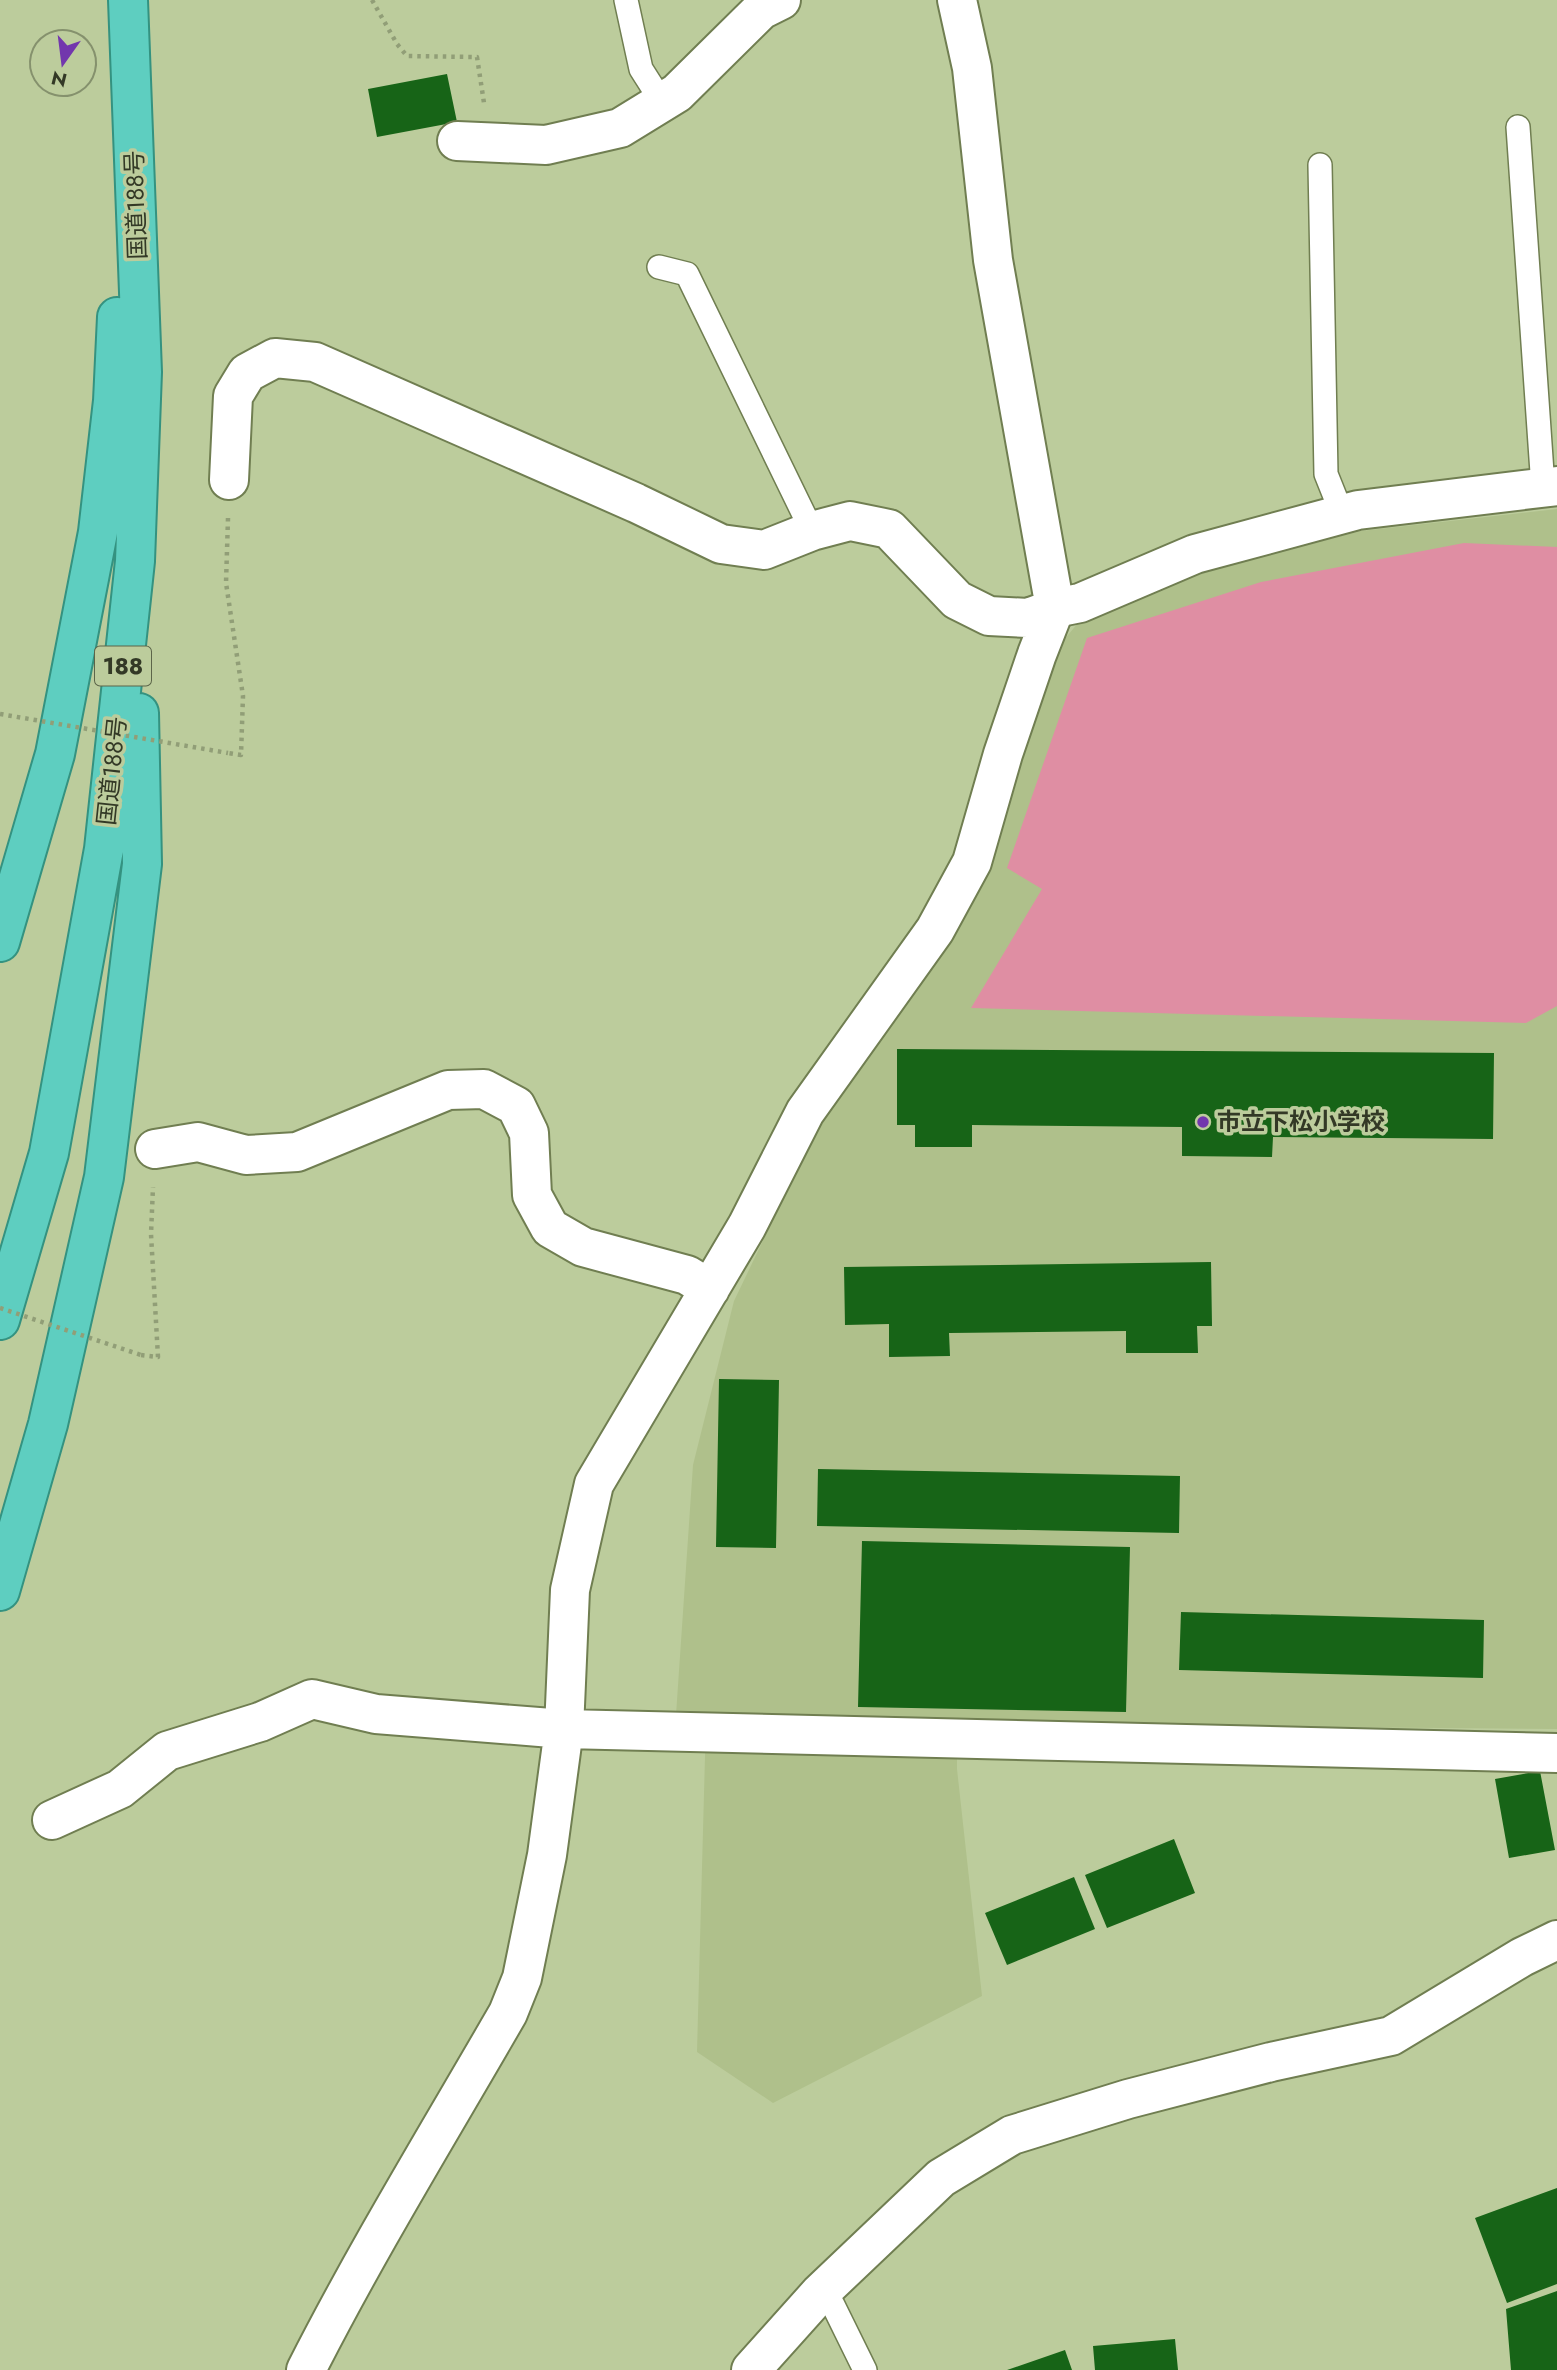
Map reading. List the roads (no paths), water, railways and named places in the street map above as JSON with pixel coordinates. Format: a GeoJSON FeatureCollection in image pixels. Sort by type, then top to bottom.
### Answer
{"type":"FeatureCollection","features":[{"type":"Feature","properties":{"kind":"highway","name":"国道188号"},"geometry":{"type":"LineString","coordinates":[[0,1321],[49,1153],[102,862],[135,561],[142,372],[130,18]]}},
{"type":"Feature","properties":{"kind":"highway"},"geometry":{"type":"LineString","coordinates":[[0,942],[55,754],[98,532],[113,401],[130,18]]}},
{"type":"Feature","properties":{"kind":"highway"},"geometry":{"type":"LineString","coordinates":[[0,1591],[48,1424],[104,1177],[142,864],[135,561]]}},
{"type":"Feature","properties":{"kind":"street"},"geometry":{"type":"LineString","coordinates":[[474,141],[546,145],[620,128],[677,93],[761,10],[781,0]]}},
{"type":"Feature","properties":{"kind":"street"},"geometry":{"type":"LineString","coordinates":[[306,2370],[351,2285],[508,2013],[522,1979],[547,1855],[564,1729],[570,1590],[594,1484],[747,1226],[805,1112],[935,930],[972,862],[1003,754],[1055,608],[993,260],[972,68],[957,0]]}},
{"type":"Feature","properties":{"kind":"street"},"geometry":{"type":"LineString","coordinates":[[229,480],[233,396],[247,373],[275,358],[315,362],[636,503],[722,544],[764,550],[812,531],[850,522],[889,529],[957,600],[989,616],[1028,618],[1055,608],[1080,603],[1195,554],[1342,514],[1550,486]]}},
{"type":"Feature","properties":{"kind":"street"},"geometry":{"type":"LineString","coordinates":[[155,1149],[198,1142],[246,1155],[297,1152],[448,1090],[484,1088],[516,1106],[529,1133],[531,1195],[550,1228],[583,1247],[687,1275],[710,1289]]}},
{"type":"Feature","properties":{"kind":"street"},"geometry":{"type":"LineString","coordinates":[[52,1820],[120,1789],[167,1751],[260,1722],[312,1699],[376,1714],[564,1729],[1557,1753]]}},
{"type":"Feature","properties":{"kind":"street"},"geometry":{"type":"LineString","coordinates":[[751,2370],[820,2293],[941,2178],[1012,2135],[1128,2099],[1271,2062],[1391,2036],[1522,1957],[1557,1940]]}},
{"type":"Feature","properties":{"kind":"lane"},"geometry":{"type":"LineString","coordinates":[[626,0],[641,69],[662,102]]}},
{"type":"Feature","properties":{"kind":"lane"},"geometry":{"type":"LineString","coordinates":[[1518,127],[1550,486]]}},
{"type":"Feature","properties":{"kind":"lane"},"geometry":{"type":"LineString","coordinates":[[1320,165],[1326,474],[1342,514]]}},
{"type":"Feature","properties":{"kind":"lane"},"geometry":{"type":"LineString","coordinates":[[659,267],[687,274],[812,531]]}},
{"type":"Feature","properties":{"kind":"lane"},"geometry":{"type":"LineString","coordinates":[[820,2293],[833,2305],[865,2370]]}},
{"type":"Feature","properties":{"kind":"place","name":"市立下松小学校"},"geometry":{"type":"Point","coordinates":[1203,1122]}}]}
